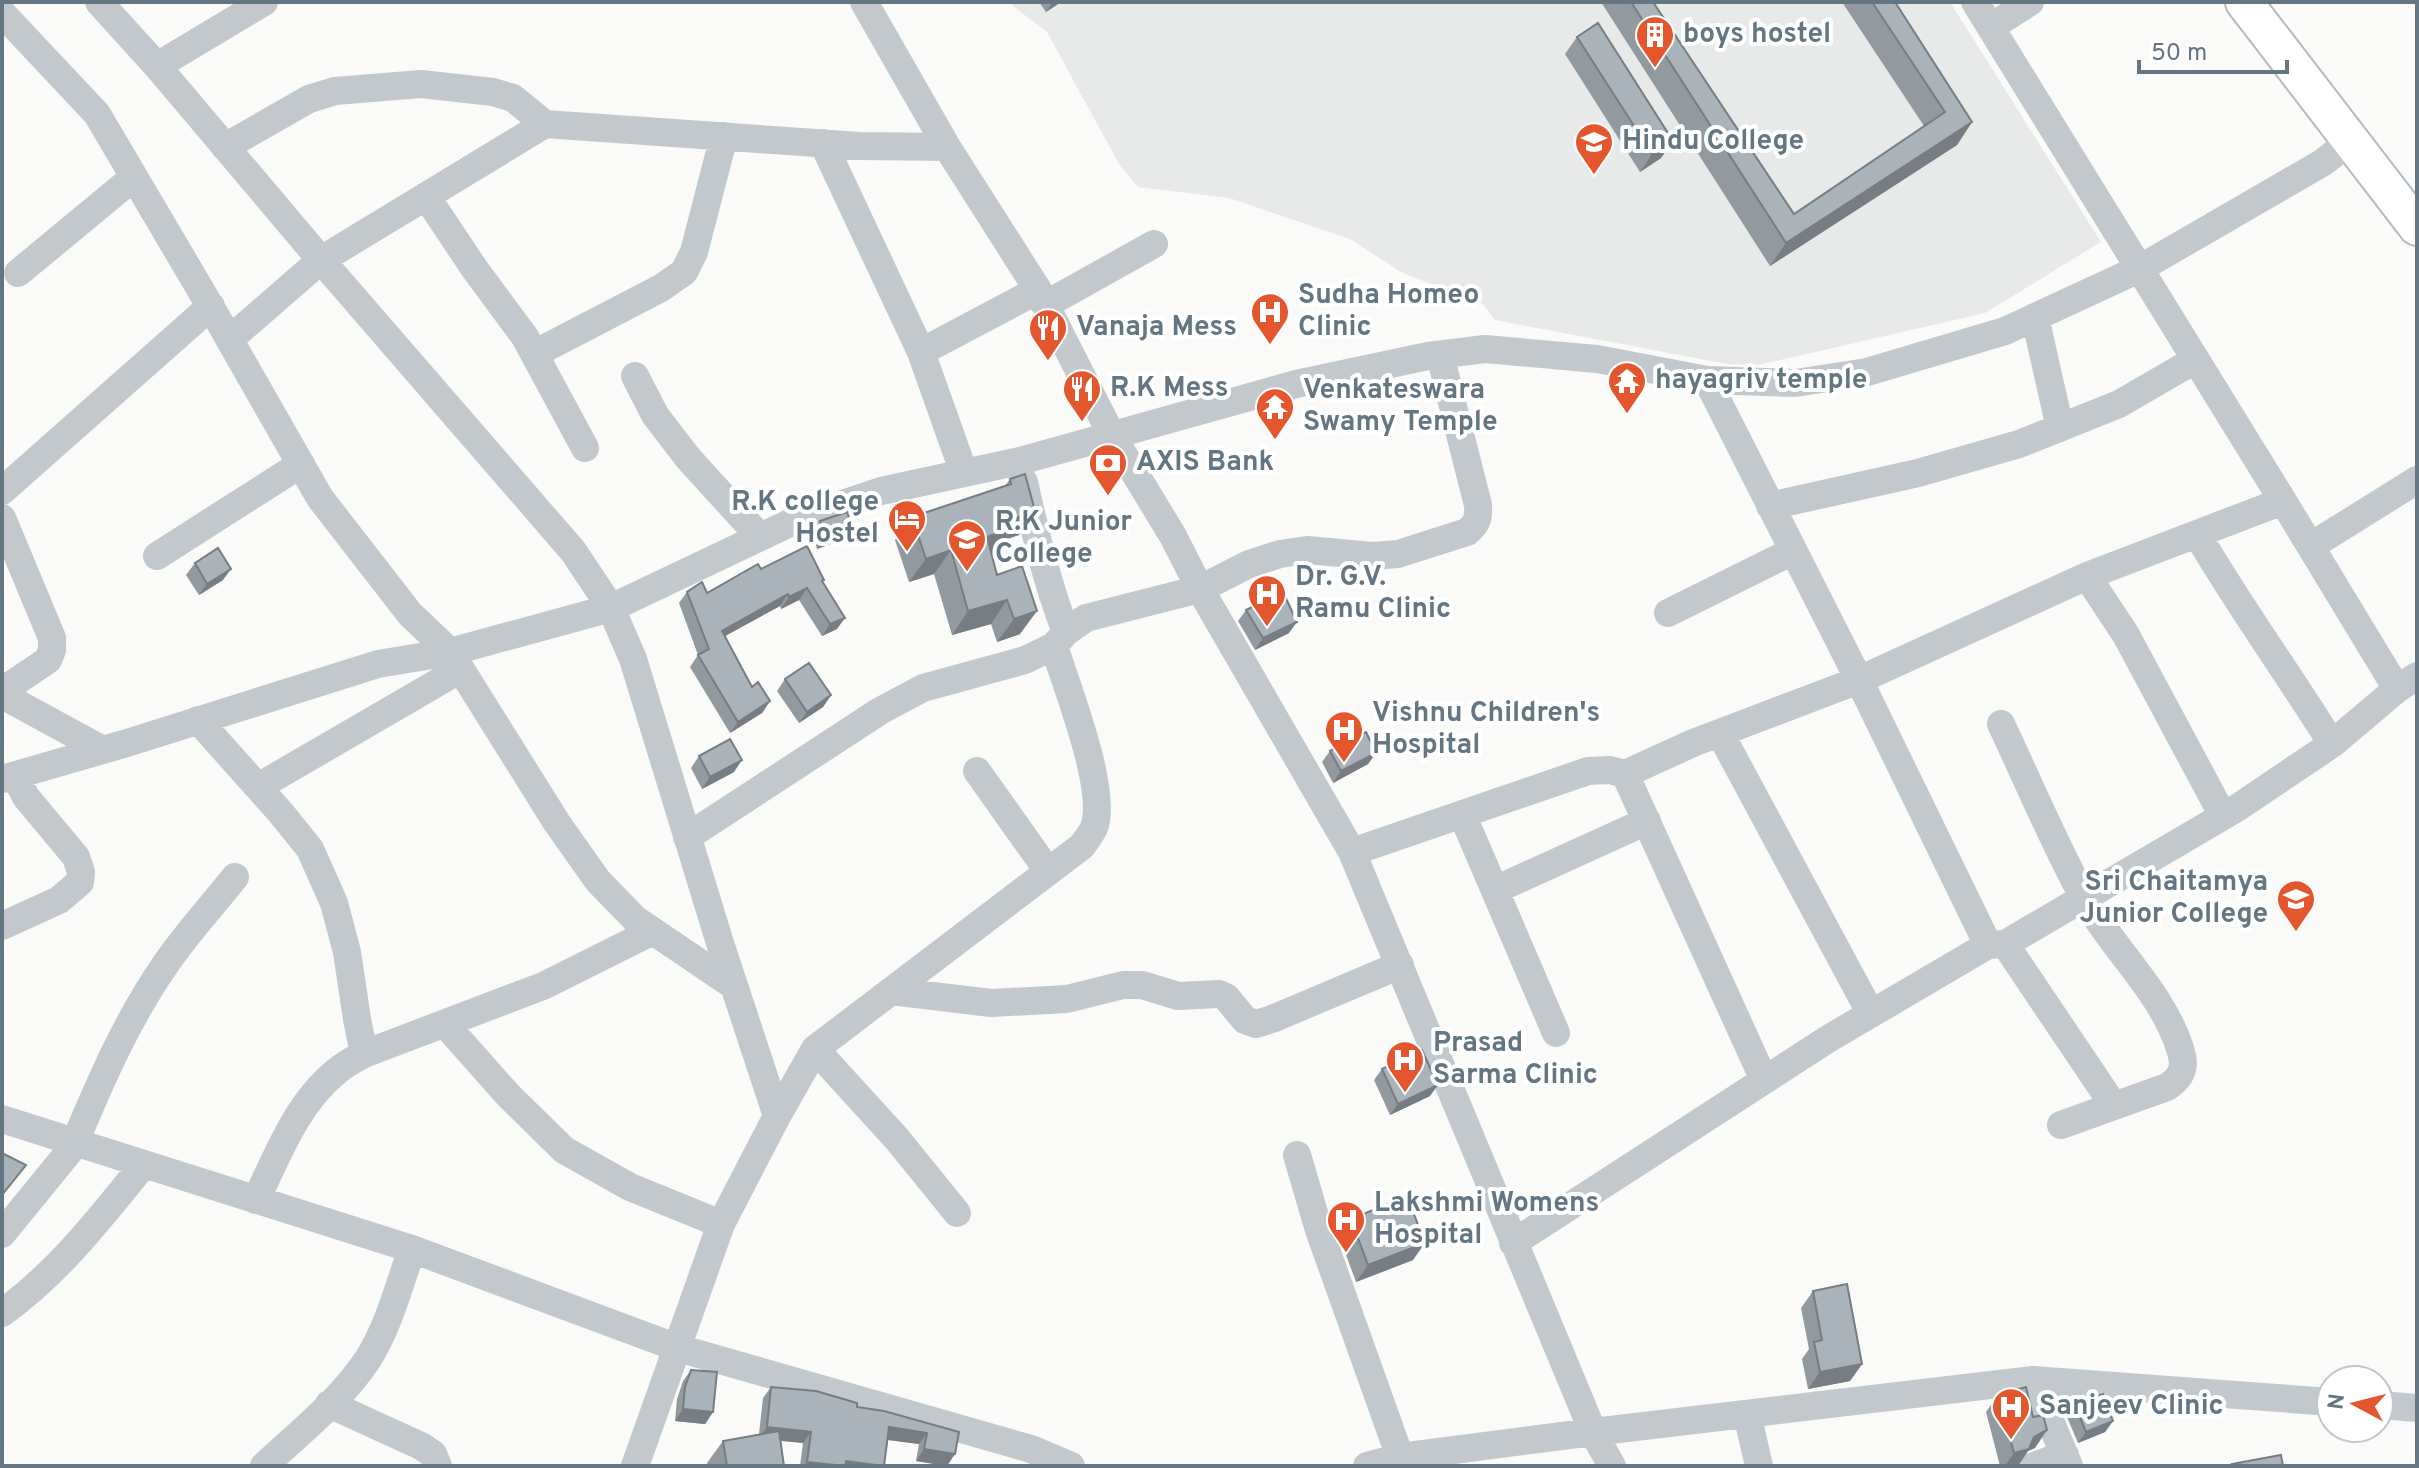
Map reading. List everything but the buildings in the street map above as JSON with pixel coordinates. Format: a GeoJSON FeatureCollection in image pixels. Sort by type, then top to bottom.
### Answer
{"type":"FeatureCollection","features":[{"type":"Feature","properties":{"kind":"main road"},"geometry":{"type":"LineString","coordinates":[[2244,2],[2267,29],[2336,153],[2417,227]]}},
{"type":"Feature","properties":{"kind":"street"},"geometry":{"type":"LineString","coordinates":[[99,2],[573,551],[611,608],[633,659],[777,1116]]}},
{"type":"Feature","properties":{"kind":"street"},"geometry":{"type":"LineString","coordinates":[[157,66],[264,2]]}},
{"type":"Feature","properties":{"kind":"street"},"geometry":{"type":"LineString","coordinates":[[864,2],[947,147],[1041,297],[1111,434],[1173,536],[1200,589],[1352,852],[1593,1432],[1612,1466]]}},
{"type":"Feature","properties":{"kind":"street"},"geometry":{"type":"LineString","coordinates":[[1513,1243],[1871,1014],[2084,898],[2223,816],[2332,744],[2407,682],[2311,546],[1975,2]]}},
{"type":"Feature","properties":{"kind":"street"},"geometry":{"type":"LineString","coordinates":[[1991,27],[2030,2]]}},
{"type":"Feature","properties":{"kind":"street"},"geometry":{"type":"LineString","coordinates":[[2,13],[97,114],[320,498],[410,614],[456,660],[557,823],[598,881],[635,919],[734,986]]}},
{"type":"Feature","properties":{"kind":"street"},"geometry":{"type":"LineString","coordinates":[[225,147],[309,99],[335,91],[421,84],[493,92],[513,98],[545,124]]}},
{"type":"Feature","properties":{"kind":"street"},"geometry":{"type":"LineString","coordinates":[[230,339],[321,260],[545,124],[823,143],[947,147]]}},
{"type":"Feature","properties":{"kind":"street"},"geometry":{"type":"LineString","coordinates":[[534,354],[661,288],[684,272],[694,252],[724,136]]}},
{"type":"Feature","properties":{"kind":"street"},"geometry":{"type":"LineString","coordinates":[[823,143],[921,352],[964,473]]}},
{"type":"Feature","properties":{"kind":"street"},"geometry":{"type":"LineString","coordinates":[[258,787],[456,660],[611,608],[798,519],[881,491],[1020,461],[1296,384],[1485,349],[1597,359],[1707,380],[1795,383],[1867,372],[2005,331],[2139,269],[2336,153]]}},
{"type":"Feature","properties":{"kind":"street"},"geometry":{"type":"LineString","coordinates":[[18,273],[134,177]]}},
{"type":"Feature","properties":{"kind":"street"},"geometry":{"type":"LineString","coordinates":[[426,196],[525,337],[585,448]]}},
{"type":"Feature","properties":{"kind":"street"},"geometry":{"type":"LineString","coordinates":[[921,352],[1154,244]]}},
{"type":"Feature","properties":{"kind":"street"},"geometry":{"type":"LineString","coordinates":[[2,491],[211,306]]}},
{"type":"Feature","properties":{"kind":"street"},"geometry":{"type":"LineString","coordinates":[[2035,317],[2060,428]]}},
{"type":"Feature","properties":{"kind":"street"},"geometry":{"type":"LineString","coordinates":[[687,837],[880,711],[923,688],[1025,660],[1060,639],[1086,618],[1200,589],[1249,564],[1280,554],[1307,550],[1373,556],[1398,554],[1467,532],[1475,526],[1479,517],[1478,505],[1440,355]]}},
{"type":"Feature","properties":{"kind":"street"},"geometry":{"type":"LineString","coordinates":[[1770,506],[1918,473],[2019,444],[2119,404],[2195,360]]}},
{"type":"Feature","properties":{"kind":"street"},"geometry":{"type":"LineString","coordinates":[[635,376],[655,415],[688,458],[760,537]]}},
{"type":"Feature","properties":{"kind":"street"},"geometry":{"type":"LineString","coordinates":[[1707,380],[1996,944],[2114,1106]]}},
{"type":"Feature","properties":{"kind":"street"},"geometry":{"type":"LineString","coordinates":[[635,1466],[721,1224],[815,1049],[1082,846],[1095,828],[1097,805],[1094,775],[1034,531],[1020,461]]}},
{"type":"Feature","properties":{"kind":"street"},"geometry":{"type":"LineString","coordinates":[[157,556],[301,464]]}},
{"type":"Feature","properties":{"kind":"street"},"geometry":{"type":"LineString","coordinates":[[2311,546],[2417,480]]}},
{"type":"Feature","properties":{"kind":"street"},"geometry":{"type":"LineString","coordinates":[[1352,852],[1588,771],[1610,770],[1625,774],[1720,733],[1859,680],[2087,576],[2283,501]]}},
{"type":"Feature","properties":{"kind":"street"},"geometry":{"type":"LineString","coordinates":[[2,518],[52,638],[48,660],[2,693],[103,750]]}},
{"type":"Feature","properties":{"kind":"street"},"geometry":{"type":"LineString","coordinates":[[2197,534],[2332,744]]}},
{"type":"Feature","properties":{"kind":"street"},"geometry":{"type":"LineString","coordinates":[[1668,613],[1793,551]]}},
{"type":"Feature","properties":{"kind":"street"},"geometry":{"type":"LineString","coordinates":[[2087,576],[2126,635],[2223,816]]}},
{"type":"Feature","properties":{"kind":"street"},"geometry":{"type":"LineString","coordinates":[[2,926],[59,900],[80,882],[81,872],[76,857],[8,777],[378,664],[456,660]]}},
{"type":"Feature","properties":{"kind":"street"},"geometry":{"type":"LineString","coordinates":[[198,720],[310,849],[334,903],[347,952],[364,1054]]}},
{"type":"Feature","properties":{"kind":"street"},"geometry":{"type":"LineString","coordinates":[[2001,724],[2084,898],[2171,1023],[2182,1055],[2183,1067],[2178,1080],[2167,1087],[2061,1125]]}},
{"type":"Feature","properties":{"kind":"street"},"geometry":{"type":"LineString","coordinates":[[1720,733],[1871,1014]]}},
{"type":"Feature","properties":{"kind":"street"},"geometry":{"type":"LineString","coordinates":[[977,771],[1048,871]]}},
{"type":"Feature","properties":{"kind":"street"},"geometry":{"type":"LineString","coordinates":[[1625,774],[1764,1080]]}},
{"type":"Feature","properties":{"kind":"street"},"geometry":{"type":"LineString","coordinates":[[1462,814],[1556,1033]]}},
{"type":"Feature","properties":{"kind":"street"},"geometry":{"type":"LineString","coordinates":[[1495,890],[1647,821]]}},
{"type":"Feature","properties":{"kind":"street"},"geometry":{"type":"LineString","coordinates":[[2,1234],[76,1142],[111,1056],[144,999],[166,964],[235,877]]}},
{"type":"Feature","properties":{"kind":"street"},"geometry":{"type":"LineString","coordinates":[[256,1200],[296,1118],[339,1069],[364,1054],[543,986],[653,931]]}},
{"type":"Feature","properties":{"kind":"street"},"geometry":{"type":"LineString","coordinates":[[891,991],[991,1003],[1067,999],[1123,985],[1142,985],[1178,996],[1219,994],[1226,997],[1245,1020],[1256,1024],[1400,965]]}},
{"type":"Feature","properties":{"kind":"street"},"geometry":{"type":"LineString","coordinates":[[445,1024],[508,1095],[564,1150],[630,1187],[721,1224]]}},
{"type":"Feature","properties":{"kind":"street"},"geometry":{"type":"LineString","coordinates":[[815,1049],[897,1139],[957,1213]]}},
{"type":"Feature","properties":{"kind":"street"},"geometry":{"type":"LineString","coordinates":[[2,1119],[412,1249],[678,1348],[1031,1449],[1071,1466]]}},
{"type":"Feature","properties":{"kind":"street"},"geometry":{"type":"LineString","coordinates":[[1297,1155],[1319,1230],[1400,1457]]}},
{"type":"Feature","properties":{"kind":"street"},"geometry":{"type":"LineString","coordinates":[[2,1313],[78,1244],[144,1164]]}},
{"type":"Feature","properties":{"kind":"street"},"geometry":{"type":"LineString","coordinates":[[264,1466],[329,1404],[368,1359],[382,1331],[412,1249]]}},
{"type":"Feature","properties":{"kind":"street"},"geometry":{"type":"LineString","coordinates":[[1368,1466],[1400,1457],[1522,1454],[1593,1432],[2033,1380],[2315,1401]]}},
{"type":"Feature","properties":{"kind":"street"},"geometry":{"type":"LineString","coordinates":[[2033,1380],[2067,1460],[2034,1466]]}},
{"type":"Feature","properties":{"kind":"street"},"geometry":{"type":"LineString","coordinates":[[329,1404],[421,1446],[433,1454],[438,1466]]}},
{"type":"Feature","properties":{"kind":"street"},"geometry":{"type":"LineString","coordinates":[[2395,1406],[2417,1408]]}},
{"type":"Feature","properties":{"kind":"street"},"geometry":{"type":"LineString","coordinates":[[1747,1414],[1759,1466]]}},
{"type":"Feature","properties":{"kind":"shaded area","name":"Hindu College"},"geometry":{"type":"Polygon","coordinates":[[[1008,2],[1950,2],[2101,242],[1985,313],[1758,365],[1727,364],[1495,320],[1482,303],[1456,288],[1433,285],[1401,272],[1350,239],[1229,198],[1138,187],[1119,164],[1047,32],[1008,2]]]}},
{"type":"Feature","properties":{"kind":"place","name":"boys hostel"},"geometry":{"type":"Point","coordinates":[1655,69]}},
{"type":"Feature","properties":{"kind":"place","name":"Hindu College"},"geometry":{"type":"Point","coordinates":[1594,176]}},
{"type":"Feature","properties":{"kind":"place","name":"Sudha Homeo Clinic"},"geometry":{"type":"Point","coordinates":[1270,346]}},
{"type":"Feature","properties":{"kind":"place","name":"Vanaja Mess"},"geometry":{"type":"Point","coordinates":[1048,362]}},
{"type":"Feature","properties":{"kind":"place","name":"hayagriv temple"},"geometry":{"type":"Point","coordinates":[1627,415]}},
{"type":"Feature","properties":{"kind":"place","name":"R.K Mess"},"geometry":{"type":"Point","coordinates":[1082,423]}},
{"type":"Feature","properties":{"kind":"place","name":"Venkateswara Swamy Temple"},"geometry":{"type":"Point","coordinates":[1275,441]}},
{"type":"Feature","properties":{"kind":"place","name":"AXIS Bank"},"geometry":{"type":"Point","coordinates":[1108,497]}},
{"type":"Feature","properties":{"kind":"place","name":"R.K college Hostel"},"geometry":{"type":"Point","coordinates":[907,553]}},
{"type":"Feature","properties":{"kind":"place","name":"R.K Junior College"},"geometry":{"type":"Point","coordinates":[967,573]}},
{"type":"Feature","properties":{"kind":"place","name":"Dr. G.V. Ramu Clinic"},"geometry":{"type":"Point","coordinates":[1267,628]}},
{"type":"Feature","properties":{"kind":"place","name":"Vishnu Children's Hospital"},"geometry":{"type":"Point","coordinates":[1344,764]}},
{"type":"Feature","properties":{"kind":"place","name":"Sri Chaitamya Junior College"},"geometry":{"type":"Point","coordinates":[2296,933]}},
{"type":"Feature","properties":{"kind":"place","name":"Prasad Sarma Clinic"},"geometry":{"type":"Point","coordinates":[1405,1094]}},
{"type":"Feature","properties":{"kind":"place","name":"Lakshmi Womens Hospital"},"geometry":{"type":"Point","coordinates":[1346,1254]}},
{"type":"Feature","properties":{"kind":"place","name":"Sanjeev Clinic"},"geometry":{"type":"Point","coordinates":[2011,1441]}}]}
